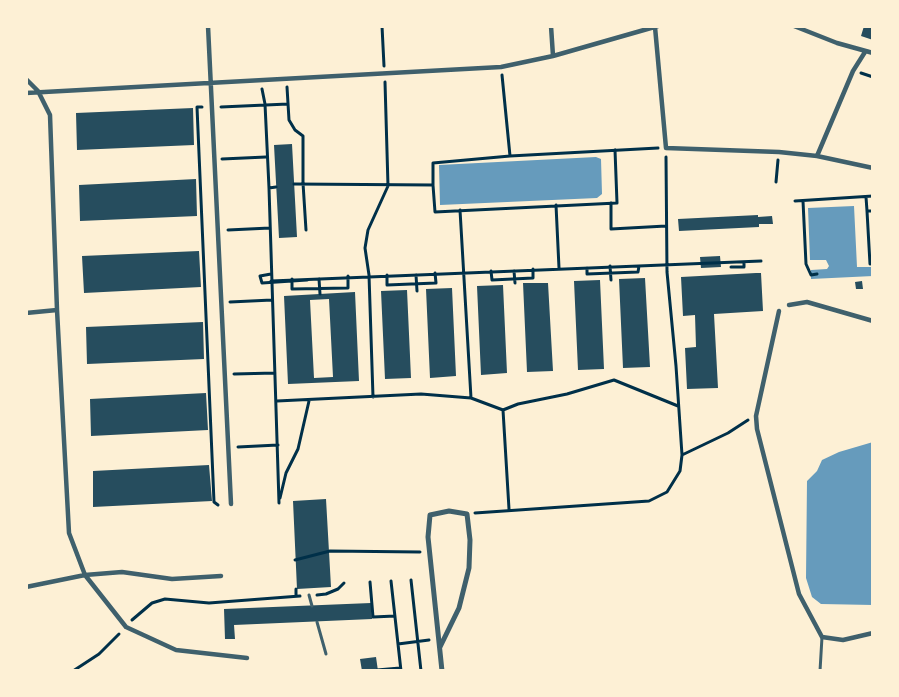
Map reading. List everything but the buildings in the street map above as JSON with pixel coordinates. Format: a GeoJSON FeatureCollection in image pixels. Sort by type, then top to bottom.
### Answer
{"type":"FeatureCollection","features":[{"type":"Feature","properties":{"kind":"street"},"geometry":{"type":"LineString","coordinates":[[208,26],[214,107],[231,504]]}},
{"type":"Feature","properties":{"kind":"street"},"geometry":{"type":"LineString","coordinates":[[551,26],[553,56]]}},
{"type":"Feature","properties":{"kind":"street"},"geometry":{"type":"LineString","coordinates":[[794,26],[865,52],[873,53]]}},
{"type":"Feature","properties":{"kind":"street"},"geometry":{"type":"LineString","coordinates":[[26,93],[501,67],[553,56],[657,27],[666,148],[778,152],[817,156],[873,168]]}},
{"type":"Feature","properties":{"kind":"street"},"geometry":{"type":"LineString","coordinates":[[817,156],[853,70],[865,52]]}},
{"type":"Feature","properties":{"kind":"street"},"geometry":{"type":"LineString","coordinates":[[26,79],[38,91],[50,115],[57,310],[69,533],[85,576],[126,627],[176,650],[248,658]]}},
{"type":"Feature","properties":{"kind":"street"},"geometry":{"type":"LineString","coordinates":[[789,305],[807,302],[873,321]]}},
{"type":"Feature","properties":{"kind":"street"},"geometry":{"type":"LineString","coordinates":[[26,313],[57,310]]}},
{"type":"Feature","properties":{"kind":"street"},"geometry":{"type":"LineString","coordinates":[[779,311],[756,416],[757,429],[799,594],[822,636],[843,640],[873,633]]}},
{"type":"Feature","properties":{"kind":"street"},"geometry":{"type":"LineString","coordinates":[[440,647],[458,608],[469,568],[470,540],[467,514],[449,511],[430,514],[428,537],[442,671]]}},
{"type":"Feature","properties":{"kind":"street"},"geometry":{"type":"LineString","coordinates":[[26,587],[85,576],[122,572],[172,579],[221,576]]}},
{"type":"Feature","properties":{"kind":"lane"},"geometry":{"type":"LineString","coordinates":[[309,595],[312,606]]}},
{"type":"Feature","properties":{"kind":"lane"},"geometry":{"type":"LineString","coordinates":[[317,622],[326,654]]}},
{"type":"Feature","properties":{"kind":"lane"},"geometry":{"type":"LineString","coordinates":[[820,671],[822,636]]}},
{"type":"Feature","properties":{"kind":"path"},"geometry":{"type":"LineString","coordinates":[[373,397],[369,275],[366,248],[368,230],[388,186],[382,26]]}},
{"type":"Feature","properties":{"kind":"path"},"geometry":{"type":"LineString","coordinates":[[501,67],[510,156]]}},
{"type":"Feature","properties":{"kind":"path"},"geometry":{"type":"LineString","coordinates":[[287,80],[289,120],[295,130],[303,136],[306,230]]}},
{"type":"Feature","properties":{"kind":"path"},"geometry":{"type":"LineString","coordinates":[[261,81],[265,104],[277,401],[279,503],[286,473],[298,449],[309,401]]}},
{"type":"Feature","properties":{"kind":"path"},"geometry":{"type":"LineString","coordinates":[[218,505],[214,502],[197,106],[288,104]]}},
{"type":"Feature","properties":{"kind":"path"},"geometry":{"type":"LineString","coordinates":[[467,514],[509,509],[649,501],[667,492],[680,471],[682,454],[667,265],[666,148],[615,150],[510,156],[433,164],[435,212],[617,203],[615,150]]}},
{"type":"Feature","properties":{"kind":"path"},"geometry":{"type":"LineString","coordinates":[[776,182],[778,152]]}},
{"type":"Feature","properties":{"kind":"path"},"geometry":{"type":"LineString","coordinates":[[199,161],[266,157]]}},
{"type":"Feature","properties":{"kind":"path"},"geometry":{"type":"LineString","coordinates":[[294,184],[433,185]]}},
{"type":"Feature","properties":{"kind":"path"},"geometry":{"type":"LineString","coordinates":[[268,188],[276,187]]}},
{"type":"Feature","properties":{"kind":"path"},"geometry":{"type":"LineString","coordinates":[[795,201],[873,196]]}},
{"type":"Feature","properties":{"kind":"path"},"geometry":{"type":"LineString","coordinates":[[866,197],[870,264]]}},
{"type":"Feature","properties":{"kind":"path"},"geometry":{"type":"LineString","coordinates":[[803,201],[806,264],[811,275],[817,274]]}},
{"type":"Feature","properties":{"kind":"path"},"geometry":{"type":"LineString","coordinates":[[611,203],[612,229],[666,226]]}},
{"type":"Feature","properties":{"kind":"path"},"geometry":{"type":"LineString","coordinates":[[556,205],[559,268]]}},
{"type":"Feature","properties":{"kind":"path"},"geometry":{"type":"LineString","coordinates":[[460,210],[471,398]]}},
{"type":"Feature","properties":{"kind":"path"},"geometry":{"type":"LineString","coordinates":[[867,211],[873,211]]}},
{"type":"Feature","properties":{"kind":"path"},"geometry":{"type":"LineString","coordinates":[[202,232],[270,228]]}},
{"type":"Feature","properties":{"kind":"path"},"geometry":{"type":"LineString","coordinates":[[271,281],[292,278],[387,274],[761,261]]}},
{"type":"Feature","properties":{"kind":"path"},"geometry":{"type":"LineString","coordinates":[[271,274],[260,276],[262,283],[319,278],[695,262]]}},
{"type":"Feature","properties":{"kind":"path"},"geometry":{"type":"LineString","coordinates":[[731,267],[744,267],[744,262]]}},
{"type":"Feature","properties":{"kind":"path"},"geometry":{"type":"LineString","coordinates":[[610,266],[610,280]]}},
{"type":"Feature","properties":{"kind":"path"},"geometry":{"type":"LineString","coordinates":[[587,268],[587,274],[638,272],[638,266]]}},
{"type":"Feature","properties":{"kind":"path"},"geometry":{"type":"LineString","coordinates":[[491,271],[492,280],[515,281],[533,278],[532,269]]}},
{"type":"Feature","properties":{"kind":"path"},"geometry":{"type":"LineString","coordinates":[[514,271],[515,281]]}},
{"type":"Feature","properties":{"kind":"path"},"geometry":{"type":"LineString","coordinates":[[387,274],[387,285],[436,283],[436,273]]}},
{"type":"Feature","properties":{"kind":"path"},"geometry":{"type":"LineString","coordinates":[[416,275],[417,291]]}},
{"type":"Feature","properties":{"kind":"path"},"geometry":{"type":"LineString","coordinates":[[292,278],[292,289],[348,288],[348,276]]}},
{"type":"Feature","properties":{"kind":"path"},"geometry":{"type":"LineString","coordinates":[[319,278],[320,294]]}},
{"type":"Feature","properties":{"kind":"path"},"geometry":{"type":"LineString","coordinates":[[206,304],[272,300]]}},
{"type":"Feature","properties":{"kind":"path"},"geometry":{"type":"LineString","coordinates":[[209,375],[275,372]]}},
{"type":"Feature","properties":{"kind":"path"},"geometry":{"type":"LineString","coordinates":[[277,401],[309,401],[421,394],[471,398],[503,410],[518,404],[567,394],[614,380],[678,406]]}},
{"type":"Feature","properties":{"kind":"path"},"geometry":{"type":"LineString","coordinates":[[503,410],[509,509]]}},
{"type":"Feature","properties":{"kind":"path"},"geometry":{"type":"LineString","coordinates":[[682,454],[728,433],[756,416]]}},
{"type":"Feature","properties":{"kind":"path"},"geometry":{"type":"LineString","coordinates":[[212,447],[278,445]]}},
{"type":"Feature","properties":{"kind":"path"},"geometry":{"type":"LineString","coordinates":[[295,560],[330,551],[430,552]]}},
{"type":"Feature","properties":{"kind":"path"},"geometry":{"type":"LineString","coordinates":[[411,580],[421,671]]}},
{"type":"Feature","properties":{"kind":"path"},"geometry":{"type":"LineString","coordinates":[[370,582],[373,617],[395,616]]}},
{"type":"Feature","properties":{"kind":"path"},"geometry":{"type":"LineString","coordinates":[[378,670],[400,669],[391,582]]}},
{"type":"Feature","properties":{"kind":"path"},"geometry":{"type":"LineString","coordinates":[[73,671],[99,654],[136,615],[152,603],[165,599],[209,603],[326,594],[338,589],[344,583]]}},
{"type":"Feature","properties":{"kind":"path"},"geometry":{"type":"LineString","coordinates":[[296,589],[296,596]]}},
{"type":"Feature","properties":{"kind":"path"},"geometry":{"type":"LineString","coordinates":[[398,644],[439,638]]}},
{"type":"Feature","properties":{"kind":"water"},"geometry":{"type":"Polygon","coordinates":[[[596,157],[601,159],[602,194],[597,198],[440,205],[439,165],[596,157]]]}},
{"type":"Feature","properties":{"kind":"water"},"geometry":{"type":"Polygon","coordinates":[[[854,206],[857,267],[873,267],[873,276],[811,279],[811,270],[827,269],[829,266],[826,260],[810,260],[808,208],[854,206]]]}},
{"type":"Feature","properties":{"kind":"water"},"geometry":{"type":"Polygon","coordinates":[[[873,442],[873,605],[821,604],[812,597],[806,578],[807,481],[817,471],[822,460],[839,452],[873,442]]]}}]}
